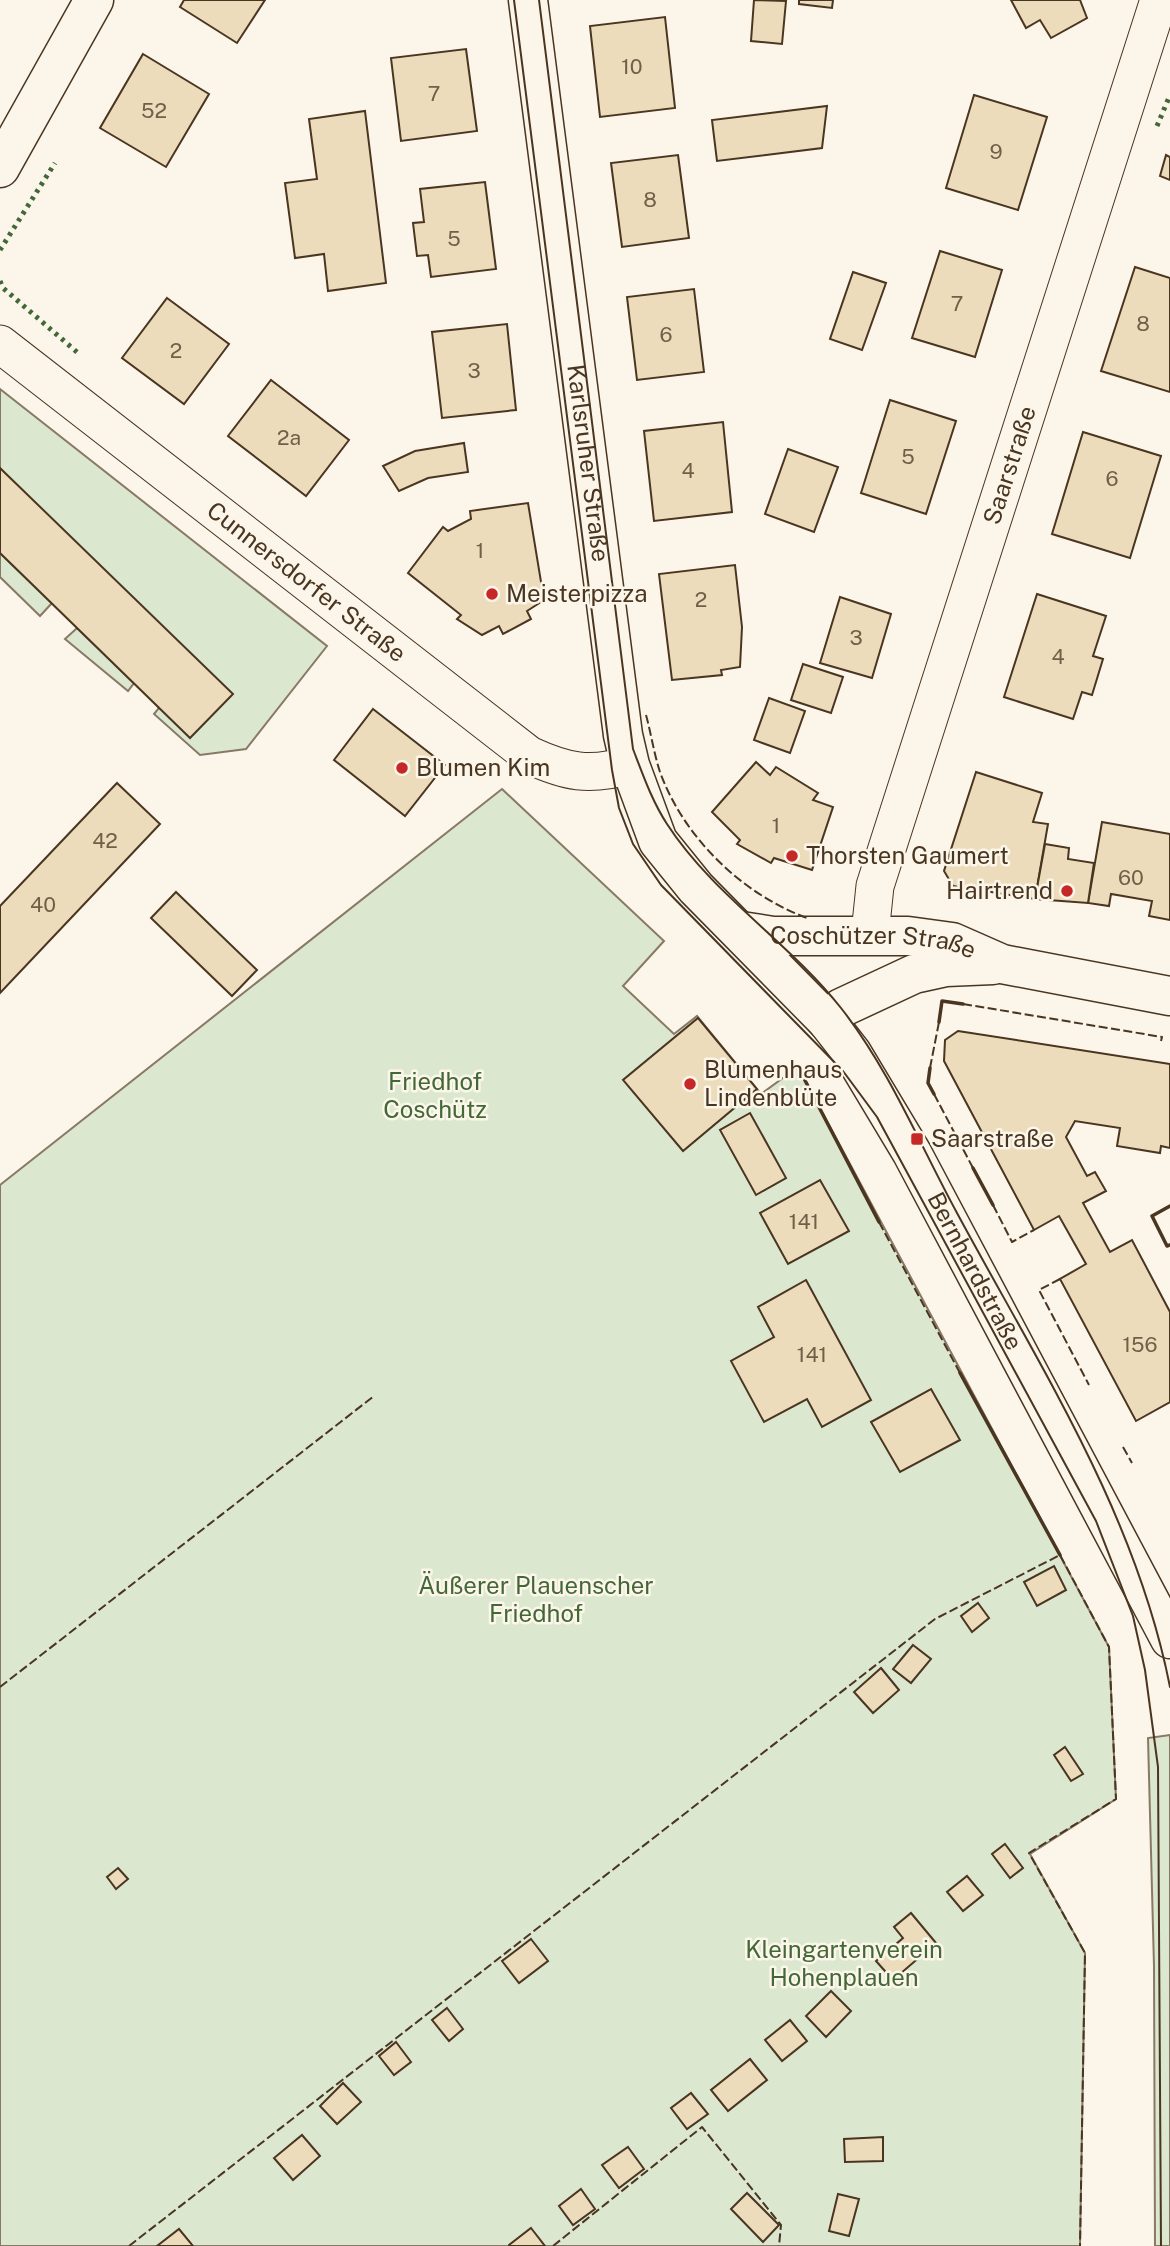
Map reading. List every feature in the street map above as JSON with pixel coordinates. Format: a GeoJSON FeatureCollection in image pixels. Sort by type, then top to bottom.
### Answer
{"type":"FeatureCollection","features":[{"type":"Feature","properties":{"kind":"street"},"geometry":{"type":"LineString","coordinates":[[0,168],[94,0]]}},
{"type":"Feature","properties":{"kind":"street","name":"Karlsruher Straße"},"geometry":{"type":"LineString","coordinates":[[528,0],[614,677],[630,765],[657,841],[696,888],[741,930]]}},
{"type":"Feature","properties":{"kind":"street","name":"Saarstraße"},"geometry":{"type":"LineString","coordinates":[[870,934],[875,886],[1159,0]]}},
{"type":"Feature","properties":{"kind":"street","name":"Cunnersdorfer Straße"},"geometry":{"type":"LineString","coordinates":[[0,344],[529,755],[566,772],[612,770],[630,765]]}},
{"type":"Feature","properties":{"kind":"street","name":"Coschützer Straße"},"geometry":{"type":"LineString","coordinates":[[741,930],[773,936],[870,934],[952,942],[1002,964],[1170,996]]}},
{"type":"Feature","properties":{"kind":"street","name":"Bernhardstraße"},"geometry":{"type":"LineString","coordinates":[[741,930],[827,1021],[852,1053],[912,1153],[1170,1639]]}},
{"type":"Feature","properties":{"kind":"street","name":"Coschützer Straße"},"geometry":{"type":"LineString","coordinates":[[827,1021],[841,1008],[914,975],[946,967],[1002,964]]}},
{"type":"Feature","properties":{"kind":"green space"},"geometry":{"type":"Polygon","coordinates":[[[0,389],[327,646],[246,749],[200,755],[154,714],[159,708],[0,468],[0,389]]]}},
{"type":"Feature","properties":{"kind":"green space"},"geometry":{"type":"Polygon","coordinates":[[[0,553],[52,603],[40,616],[0,577],[0,553]]]}},
{"type":"Feature","properties":{"kind":"green space"},"geometry":{"type":"Polygon","coordinates":[[[77,628],[134,683],[128,691],[65,639],[77,628]]]}},
{"type":"Feature","properties":{"kind":"green space"},"geometry":{"type":"Polygon","coordinates":[[[502,789],[664,941],[623,986],[674,1034],[697,1016],[761,1094],[798,1067],[1109,1647],[1116,1799],[1030,1854],[1085,1953],[1080,2246],[0,2246],[0,1185],[502,789]]]}},
{"type":"Feature","properties":{"kind":"green space"},"geometry":{"type":"Polygon","coordinates":[[[1170,1735],[1170,2246],[1155,2246],[1154,1966],[1148,1738],[1170,1735]]]}},
{"type":"Feature","properties":{"kind":"building"},"geometry":{"type":"Polygon","coordinates":[[[184,0],[265,0],[237,43],[180,7],[184,0]]]}},
{"type":"Feature","properties":{"kind":"building"},"geometry":{"type":"Polygon","coordinates":[[[754,0],[786,1],[782,44],[751,41],[754,0]]]}},
{"type":"Feature","properties":{"kind":"building"},"geometry":{"type":"Polygon","coordinates":[[[799,0],[833,0],[832,8],[799,4],[799,0]]]}},
{"type":"Feature","properties":{"kind":"building"},"geometry":{"type":"Polygon","coordinates":[[[1011,0],[1080,0],[1087,18],[1051,38],[1040,20],[1026,28],[1011,0]]]}},
{"type":"Feature","properties":{"kind":"building"},"geometry":{"type":"Polygon","coordinates":[[[665,17],[675,108],[600,117],[590,26],[665,17]]]}},
{"type":"Feature","properties":{"kind":"building"},"geometry":{"type":"Polygon","coordinates":[[[466,49],[477,131],[401,141],[391,58],[466,49]]]}},
{"type":"Feature","properties":{"kind":"building"},"geometry":{"type":"Polygon","coordinates":[[[143,54],[209,94],[166,167],[100,128],[143,54]]]}},
{"type":"Feature","properties":{"kind":"building"},"geometry":{"type":"Polygon","coordinates":[[[974,95],[1047,117],[1018,210],[946,188],[974,95]]]}},
{"type":"Feature","properties":{"kind":"building"},"geometry":{"type":"Polygon","coordinates":[[[827,106],[822,148],[717,161],[712,120],[827,106]]]}},
{"type":"Feature","properties":{"kind":"building"},"geometry":{"type":"Polygon","coordinates":[[[365,111],[386,283],[328,291],[324,254],[295,258],[285,183],[317,179],[309,119],[365,111]]]}},
{"type":"Feature","properties":{"kind":"building"},"geometry":{"type":"Polygon","coordinates":[[[678,155],[689,238],[622,247],[611,163],[678,155]]]}},
{"type":"Feature","properties":{"kind":"building"},"geometry":{"type":"Polygon","coordinates":[[[1166,155],[1170,157],[1170,180],[1160,176],[1166,155]]]}},
{"type":"Feature","properties":{"kind":"building"},"geometry":{"type":"Polygon","coordinates":[[[485,182],[496,269],[431,277],[428,255],[417,256],[413,223],[424,222],[420,189],[485,182]]]}},
{"type":"Feature","properties":{"kind":"building"},"geometry":{"type":"Polygon","coordinates":[[[940,251],[1002,270],[975,357],[912,338],[940,251]]]}},
{"type":"Feature","properties":{"kind":"building"},"geometry":{"type":"Polygon","coordinates":[[[1135,267],[1170,278],[1170,392],[1101,371],[1135,267]]]}},
{"type":"Feature","properties":{"kind":"building"},"geometry":{"type":"Polygon","coordinates":[[[853,272],[886,283],[862,350],[830,339],[853,272]]]}},
{"type":"Feature","properties":{"kind":"building"},"geometry":{"type":"Polygon","coordinates":[[[694,289],[704,372],[637,380],[627,297],[694,289]]]}},
{"type":"Feature","properties":{"kind":"building"},"geometry":{"type":"Polygon","coordinates":[[[167,298],[229,344],[184,404],[122,358],[167,298]]]}},
{"type":"Feature","properties":{"kind":"building"},"geometry":{"type":"Polygon","coordinates":[[[507,324],[516,410],[442,418],[432,332],[507,324]]]}},
{"type":"Feature","properties":{"kind":"building"},"geometry":{"type":"Polygon","coordinates":[[[271,380],[349,440],[306,496],[228,436],[271,380]]]}},
{"type":"Feature","properties":{"kind":"building"},"geometry":{"type":"Polygon","coordinates":[[[890,400],[956,421],[926,514],[861,493],[890,400]]]}},
{"type":"Feature","properties":{"kind":"building"},"geometry":{"type":"Polygon","coordinates":[[[723,422],[732,512],[654,521],[644,431],[723,422]]]}},
{"type":"Feature","properties":{"kind":"building"},"geometry":{"type":"Polygon","coordinates":[[[1083,432],[1161,456],[1130,558],[1052,534],[1083,432]]]}},
{"type":"Feature","properties":{"kind":"building"},"geometry":{"type":"Polygon","coordinates":[[[464,443],[468,472],[428,478],[399,491],[383,466],[415,451],[464,443]]]}},
{"type":"Feature","properties":{"kind":"building"},"geometry":{"type":"Polygon","coordinates":[[[788,449],[838,467],[814,532],[765,514],[788,449]]]}},
{"type":"Feature","properties":{"kind":"building"},"geometry":{"type":"Polygon","coordinates":[[[0,468],[233,694],[190,738],[0,553],[0,468]]]}},
{"type":"Feature","properties":{"kind":"building"},"geometry":{"type":"Polygon","coordinates":[[[528,503],[544,600],[527,611],[531,619],[503,634],[499,626],[482,635],[457,619],[461,615],[408,573],[443,527],[448,531],[471,519],[470,511],[528,503]]]}},
{"type":"Feature","properties":{"kind":"building"},"geometry":{"type":"Polygon","coordinates":[[[735,565],[742,627],[740,667],[721,670],[722,675],[672,680],[659,574],[735,565]]]}},
{"type":"Feature","properties":{"kind":"building"},"geometry":{"type":"Polygon","coordinates":[[[1037,594],[1106,616],[1093,656],[1103,659],[1092,695],[1082,692],[1073,719],[1004,697],[1037,594]]]}},
{"type":"Feature","properties":{"kind":"building"},"geometry":{"type":"Polygon","coordinates":[[[840,597],[891,614],[872,678],[820,663],[840,597]]]}},
{"type":"Feature","properties":{"kind":"building"},"geometry":{"type":"Polygon","coordinates":[[[803,664],[843,677],[831,713],[791,700],[803,664]]]}},
{"type":"Feature","properties":{"kind":"building"},"geometry":{"type":"Polygon","coordinates":[[[769,698],[805,711],[790,753],[754,740],[769,698]]]}},
{"type":"Feature","properties":{"kind":"building"},"geometry":{"type":"Polygon","coordinates":[[[373,709],[445,765],[405,816],[334,760],[373,709]]]}},
{"type":"Feature","properties":{"kind":"building"},"geometry":{"type":"Polygon","coordinates":[[[756,762],[770,775],[776,767],[818,793],[813,800],[833,807],[812,870],[774,858],[771,863],[737,844],[740,840],[712,812],[756,762]]]}},
{"type":"Feature","properties":{"kind":"building"},"geometry":{"type":"Polygon","coordinates":[[[976,772],[1042,793],[1033,822],[1048,824],[1035,899],[953,886],[944,871],[976,772]]]}},
{"type":"Feature","properties":{"kind":"building"},"geometry":{"type":"Polygon","coordinates":[[[117,783],[160,824],[0,993],[0,906],[117,783]]]}},
{"type":"Feature","properties":{"kind":"building"},"geometry":{"type":"Polygon","coordinates":[[[1102,822],[1170,834],[1170,920],[1149,916],[1152,901],[1111,894],[1109,906],[1088,903],[1102,822]]]}},
{"type":"Feature","properties":{"kind":"building"},"geometry":{"type":"Polygon","coordinates":[[[1045,844],[1069,848],[1068,859],[1094,863],[1088,903],[1035,899],[1045,844]]]}},
{"type":"Feature","properties":{"kind":"building"},"geometry":{"type":"Polygon","coordinates":[[[176,892],[257,970],[232,996],[151,918],[176,892]]]}},
{"type":"Feature","properties":{"kind":"building","name":"Blumenhaus Lindenblüte"},"geometry":{"type":"Polygon","coordinates":[[[698,1018],[757,1089],[683,1151],[623,1080],[698,1018]]]}},
{"type":"Feature","properties":{"kind":"building"},"geometry":{"type":"Polygon","coordinates":[[[958,1031],[1170,1064],[1170,1148],[1161,1146],[1160,1153],[1117,1146],[1120,1128],[1075,1121],[1066,1137],[1087,1176],[1095,1172],[1106,1191],[1083,1203],[1110,1252],[1132,1240],[1170,1312],[1170,1402],[1136,1421],[1060,1279],[1086,1264],[1059,1216],[1034,1230],[944,1061],[945,1040],[958,1031]]]}},
{"type":"Feature","properties":{"kind":"building"},"geometry":{"type":"Polygon","coordinates":[[[750,1113],[786,1178],[756,1195],[720,1130],[750,1113]]]}},
{"type":"Feature","properties":{"kind":"building"},"geometry":{"type":"Polygon","coordinates":[[[820,1180],[849,1231],[788,1264],[760,1213],[820,1180]]]}},
{"type":"Feature","properties":{"kind":"building"},"geometry":{"type":"Polygon","coordinates":[[[806,1280],[871,1400],[822,1427],[807,1399],[764,1422],[731,1361],[774,1337],[758,1307],[806,1280]]]}},
{"type":"Feature","properties":{"kind":"building"},"geometry":{"type":"Polygon","coordinates":[[[931,1389],[960,1440],[900,1472],[871,1422],[931,1389]]]}},
{"type":"Feature","properties":{"kind":"building"},"geometry":{"type":"Polygon","coordinates":[[[1054,1566],[1066,1590],[1037,1606],[1024,1582],[1054,1566]]]}},
{"type":"Feature","properties":{"kind":"building"},"geometry":{"type":"Polygon","coordinates":[[[978,1603],[989,1618],[972,1632],[961,1616],[978,1603]]]}},
{"type":"Feature","properties":{"kind":"building"},"geometry":{"type":"Polygon","coordinates":[[[913,1645],[931,1659],[911,1683],[893,1669],[913,1645]]]}},
{"type":"Feature","properties":{"kind":"building"},"geometry":{"type":"Polygon","coordinates":[[[881,1668],[899,1690],[873,1713],[854,1692],[881,1668]]]}},
{"type":"Feature","properties":{"kind":"building"},"geometry":{"type":"Polygon","coordinates":[[[1065,1747],[1083,1774],[1071,1781],[1054,1755],[1065,1747]]]}},
{"type":"Feature","properties":{"kind":"building"},"geometry":{"type":"Polygon","coordinates":[[[1005,1844],[1023,1868],[1010,1878],[992,1854],[1005,1844]]]}},
{"type":"Feature","properties":{"kind":"building"},"geometry":{"type":"Polygon","coordinates":[[[118,1868],[128,1879],[116,1889],[107,1877],[118,1868]]]}},
{"type":"Feature","properties":{"kind":"building"},"geometry":{"type":"Polygon","coordinates":[[[967,1876],[983,1895],[963,1911],[947,1892],[967,1876]]]}},
{"type":"Feature","properties":{"kind":"building"},"geometry":{"type":"Polygon","coordinates":[[[911,1913],[936,1943],[893,1980],[876,1961],[903,1938],[894,1927],[911,1913]]]}},
{"type":"Feature","properties":{"kind":"building"},"geometry":{"type":"Polygon","coordinates":[[[531,1939],[548,1961],[519,1983],[502,1961],[531,1939]]]}},
{"type":"Feature","properties":{"kind":"building"},"geometry":{"type":"Polygon","coordinates":[[[831,1991],[851,2011],[826,2037],[806,2016],[831,1991]]]}},
{"type":"Feature","properties":{"kind":"building"},"geometry":{"type":"Polygon","coordinates":[[[447,2008],[463,2029],[449,2041],[432,2020],[447,2008]]]}},
{"type":"Feature","properties":{"kind":"building"},"geometry":{"type":"Polygon","coordinates":[[[790,2020],[807,2041],[782,2061],[765,2040],[790,2020]]]}},
{"type":"Feature","properties":{"kind":"building"},"geometry":{"type":"Polygon","coordinates":[[[396,2042],[411,2062],[394,2075],[379,2056],[396,2042]]]}},
{"type":"Feature","properties":{"kind":"building"},"geometry":{"type":"Polygon","coordinates":[[[750,2059],[767,2080],[728,2111],[711,2090],[750,2059]]]}},
{"type":"Feature","properties":{"kind":"building"},"geometry":{"type":"Polygon","coordinates":[[[343,2083],[361,2102],[337,2124],[320,2106],[343,2083]]]}},
{"type":"Feature","properties":{"kind":"building"},"geometry":{"type":"Polygon","coordinates":[[[691,2093],[708,2114],[687,2129],[671,2108],[691,2093]]]}},
{"type":"Feature","properties":{"kind":"building"},"geometry":{"type":"Polygon","coordinates":[[[302,2135],[320,2156],[293,2180],[274,2158],[302,2135]]]}},
{"type":"Feature","properties":{"kind":"building"},"geometry":{"type":"Polygon","coordinates":[[[883,2137],[883,2161],[845,2162],[844,2139],[883,2137]]]}},
{"type":"Feature","properties":{"kind":"building"},"geometry":{"type":"Polygon","coordinates":[[[628,2147],[644,2169],[619,2188],[602,2165],[628,2147]]]}},
{"type":"Feature","properties":{"kind":"building"},"geometry":{"type":"Polygon","coordinates":[[[581,2189],[595,2209],[573,2225],[559,2206],[581,2189]]]}},
{"type":"Feature","properties":{"kind":"building"},"geometry":{"type":"Polygon","coordinates":[[[747,2193],[779,2225],[763,2242],[731,2209],[747,2193]]]}},
{"type":"Feature","properties":{"kind":"building"},"geometry":{"type":"Polygon","coordinates":[[[838,2194],[859,2199],[849,2236],[829,2231],[838,2194]]]}},
{"type":"Feature","properties":{"kind":"building"},"geometry":{"type":"Polygon","coordinates":[[[531,2228],[545,2246],[509,2246],[509,2245],[531,2228]]]}},
{"type":"Feature","properties":{"kind":"building"},"geometry":{"type":"Polygon","coordinates":[[[179,2229],[193,2246],[157,2246],[179,2229]]]}},
{"type":"Feature","properties":{"kind":"tram line"},"geometry":{"type":"LineString","coordinates":[[514,0],[619,808],[633,844],[661,885],[843,1071],[877,1117],[1096,1521],[1133,1616],[1145,1670],[1158,1767],[1161,2246]]}},
{"type":"Feature","properties":{"kind":"tram line"},"geometry":{"type":"LineString","coordinates":[[539,0],[633,749],[657,806],[686,850],[706,873],[820,984],[858,1032],[889,1082],[957,1213],[1052,1385],[1110,1502],[1154,1623],[1170,1687]]}},
{"type":"Feature","properties":{"kind":"hedge"},"geometry":{"type":"LineString","coordinates":[[1157,126],[1170,95]]}},
{"type":"Feature","properties":{"kind":"hedge"},"geometry":{"type":"LineString","coordinates":[[0,250],[55,163]]}},
{"type":"Feature","properties":{"kind":"hedge"},"geometry":{"type":"LineString","coordinates":[[0,281],[3,288],[78,353]]}},
{"type":"Feature","properties":{"kind":"fence"},"geometry":{"type":"LineString","coordinates":[[646,715],[660,772],[684,819],[700,841],[738,879],[783,908],[807,918]]}},
{"type":"Feature","properties":{"kind":"fence"},"geometry":{"type":"LineString","coordinates":[[963,1004],[1162,1037],[1161,1041]]}},
{"type":"Feature","properties":{"kind":"fence"},"geometry":{"type":"LineString","coordinates":[[930,1068],[939,1022]]}},
{"type":"Feature","properties":{"kind":"fence"},"geometry":{"type":"LineString","coordinates":[[934,1094],[973,1168]]}},
{"type":"Feature","properties":{"kind":"fence"},"geometry":{"type":"LineString","coordinates":[[993,1205],[1012,1242],[1034,1230]]}},
{"type":"Feature","properties":{"kind":"fence"},"geometry":{"type":"LineString","coordinates":[[879,1222],[960,1373]]}},
{"type":"Feature","properties":{"kind":"fence"},"geometry":{"type":"LineString","coordinates":[[1060,1279],[1039,1290],[1089,1385]]}},
{"type":"Feature","properties":{"kind":"fence"},"geometry":{"type":"LineString","coordinates":[[0,1687],[374,1396]]}},
{"type":"Feature","properties":{"kind":"fence"},"geometry":{"type":"LineString","coordinates":[[1123,1447],[1132,1463]]}},
{"type":"Feature","properties":{"kind":"fence"},"geometry":{"type":"LineString","coordinates":[[129,2246],[935,1619],[1060,1555],[1109,1647],[1116,1799],[1029,1853],[1085,1953],[1080,2246]]}},
{"type":"Feature","properties":{"kind":"fence"},"geometry":{"type":"LineString","coordinates":[[553,2246],[702,2127],[781,2225],[779,2246]]}},
{"type":"Feature","properties":{"kind":"wall"},"geometry":{"type":"LineString","coordinates":[[939,1022],[942,1001],[963,1004]]}},
{"type":"Feature","properties":{"kind":"wall"},"geometry":{"type":"LineString","coordinates":[[798,1067],[879,1222]]}},
{"type":"Feature","properties":{"kind":"wall"},"geometry":{"type":"LineString","coordinates":[[930,1068],[928,1083],[934,1094]]}},
{"type":"Feature","properties":{"kind":"wall"},"geometry":{"type":"LineString","coordinates":[[973,1168],[993,1205]]}},
{"type":"Feature","properties":{"kind":"wall"},"geometry":{"type":"LineString","coordinates":[[1170,1206],[1152,1216],[1167,1246],[1170,1245]]}},
{"type":"Feature","properties":{"kind":"wall"},"geometry":{"type":"LineString","coordinates":[[960,1373],[1060,1555]]}},
{"type":"Feature","properties":{"kind":"place","name":"Meisterpizza"},"geometry":{"type":"Point","coordinates":[492,594]}},
{"type":"Feature","properties":{"kind":"place","name":"Blumen Kim"},"geometry":{"type":"Point","coordinates":[402,768]}},
{"type":"Feature","properties":{"kind":"place","name":"Thorsten Gaumert"},"geometry":{"type":"Point","coordinates":[792,856]}},
{"type":"Feature","properties":{"kind":"place","name":"Hairtrend"},"geometry":{"type":"Point","coordinates":[1067,891]}},
{"type":"Feature","properties":{"kind":"place","name":"Blumenhaus Lindenblüte"},"geometry":{"type":"Point","coordinates":[690,1084]}},
{"type":"Feature","properties":{"kind":"place","name":"Saarstraße"},"geometry":{"type":"Point","coordinates":[917,1139]}},
{"type":"Feature","properties":{"kind":"park label","name":"Friedhof Coschütz"},"geometry":{"type":"Point","coordinates":[435,1096]}},
{"type":"Feature","properties":{"kind":"park label","name":"Äußerer Plauenscher Friedhof"},"geometry":{"type":"Point","coordinates":[536,1600]}},
{"type":"Feature","properties":{"kind":"park label","name":"Kleingartenverein Hohenplauen"},"geometry":{"type":"Point","coordinates":[844,1964]}}]}
